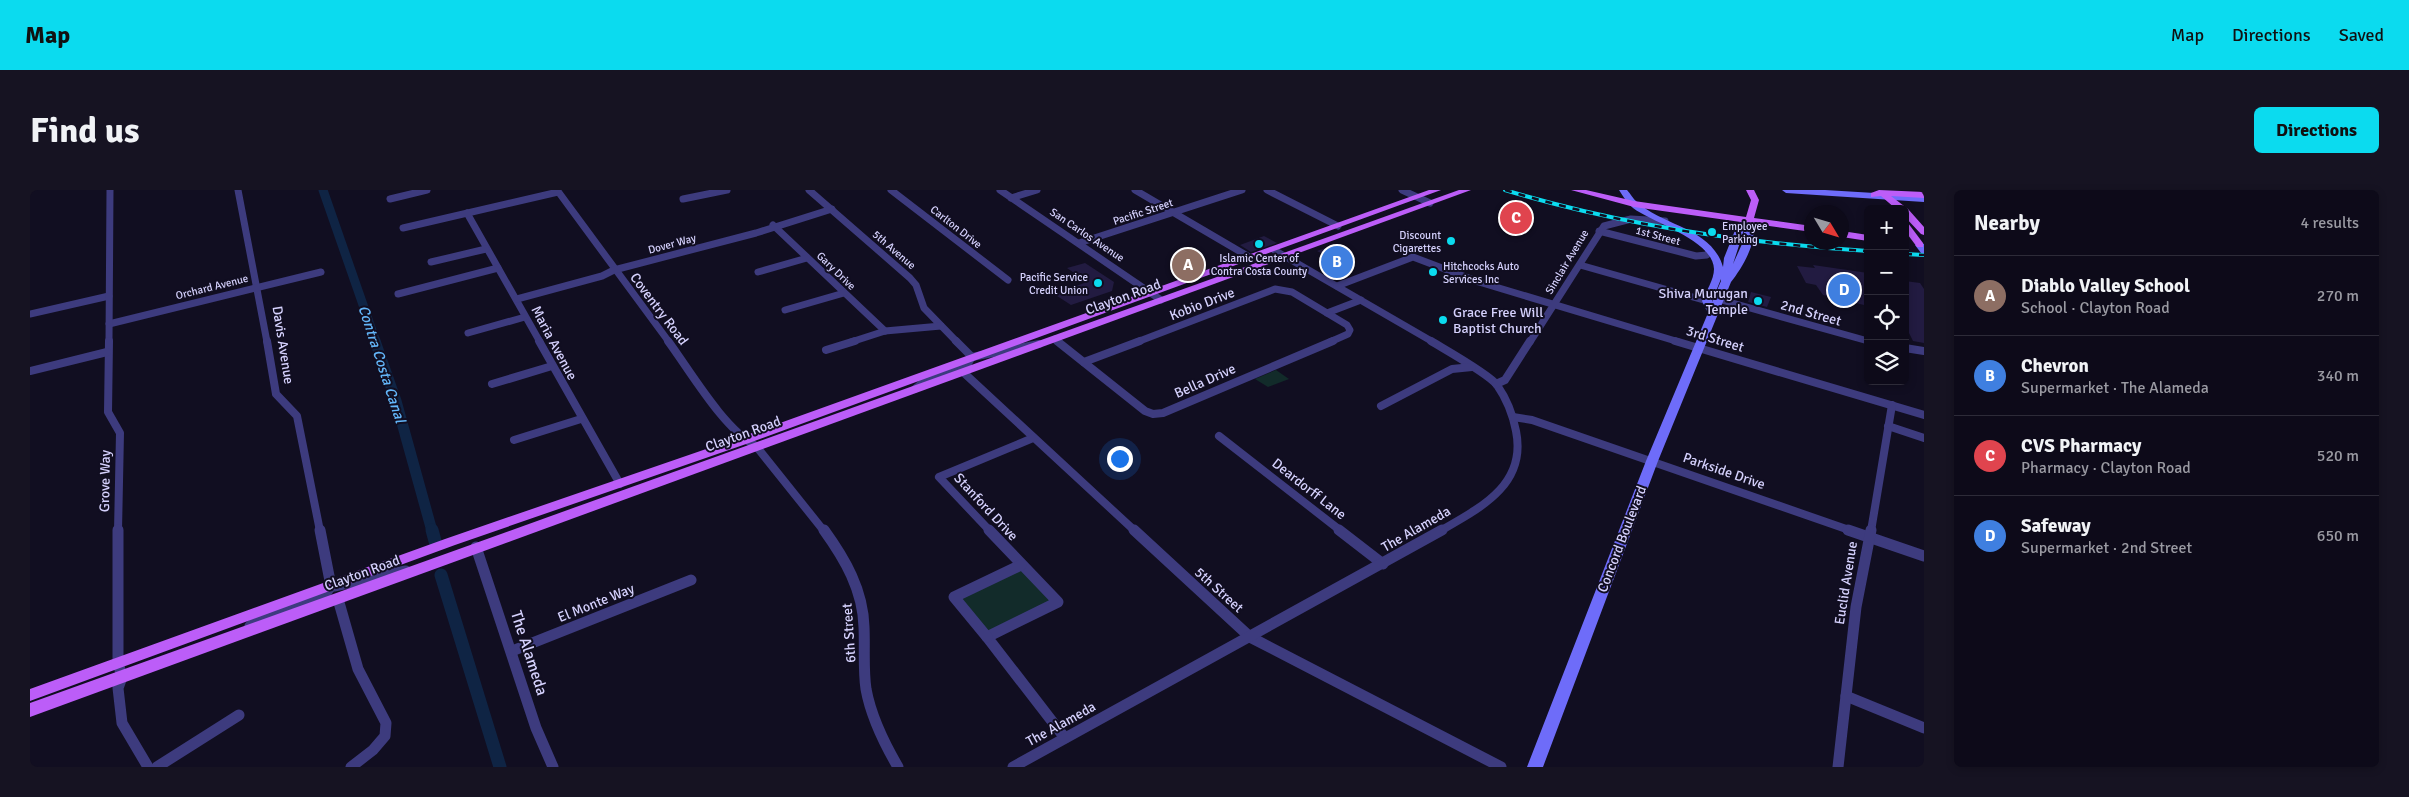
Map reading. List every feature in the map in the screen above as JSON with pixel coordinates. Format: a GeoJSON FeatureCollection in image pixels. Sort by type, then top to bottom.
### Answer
{"type":"FeatureCollection","features":[{"type":"Feature","properties":{"kind":"main road","name":"Clayton Road"},"geometry":{"type":"LineString","coordinates":[[30,694],[236,636],[751,443],[777,427],[1437,190]]}},
{"type":"Feature","properties":{"kind":"main road","name":"Clayton Road"},"geometry":{"type":"LineString","coordinates":[[30,710],[120,670],[331,586],[620,484],[914,390],[1467,190]]}},
{"type":"Feature","properties":{"kind":"main road"},"geometry":{"type":"LineString","coordinates":[[1575,190],[1634,204],[1804,228]]}},
{"type":"Feature","properties":{"kind":"main road","name":"Concord Boulevard"},"geometry":{"type":"LineString","coordinates":[[1749,221],[1755,200],[1750,190]]}},
{"type":"Feature","properties":{"kind":"main road"},"geometry":{"type":"LineString","coordinates":[[1878,193],[1924,195]]}},
{"type":"Feature","properties":{"kind":"main road"},"geometry":{"type":"LineString","coordinates":[[1878,193],[1888,205]]}},
{"type":"Feature","properties":{"kind":"main road"},"geometry":{"type":"LineString","coordinates":[[1878,193],[1896,205]]}},
{"type":"Feature","properties":{"kind":"main road"},"geometry":{"type":"LineString","coordinates":[[1909,216],[1924,232]]}},
{"type":"Feature","properties":{"kind":"main road"},"geometry":{"type":"LineString","coordinates":[[1909,230],[1923,247]]}},
{"type":"Feature","properties":{"kind":"main road"},"geometry":{"type":"LineString","coordinates":[[1849,235],[1864,237]]}},
{"type":"Feature","properties":{"kind":"main road"},"geometry":{"type":"LineString","coordinates":[[1909,244],[1923,247]]}},
{"type":"Feature","properties":{"kind":"street","name":"Grove Way"},"geometry":{"type":"LineString","coordinates":[[110,190],[107,352],[108,412],[120,433],[120,670],[118,688],[122,723],[148,767]]}},
{"type":"Feature","properties":{"kind":"street","name":"Davis Avenue"},"geometry":{"type":"LineString","coordinates":[[238,190],[258,287],[276,394],[298,416],[331,586]]}},
{"type":"Feature","properties":{"kind":"street"},"geometry":{"type":"LineString","coordinates":[[390,199],[428,190]]}},
{"type":"Feature","properties":{"kind":"street"},"geometry":{"type":"LineString","coordinates":[[683,199],[727,190]]}},
{"type":"Feature","properties":{"kind":"street","name":"5th Avenue"},"geometry":{"type":"LineString","coordinates":[[808,190],[910,278],[916,285],[924,308],[972,357]]}},
{"type":"Feature","properties":{"kind":"street","name":"Carlton Drive"},"geometry":{"type":"LineString","coordinates":[[891,190],[1008,280]]}},
{"type":"Feature","properties":{"kind":"street","name":"San Carlos Avenue"},"geometry":{"type":"LineString","coordinates":[[1000,190],[1161,300]]}},
{"type":"Feature","properties":{"kind":"street"},"geometry":{"type":"LineString","coordinates":[[1011,198],[1037,190]]}},
{"type":"Feature","properties":{"kind":"street"},"geometry":{"type":"LineString","coordinates":[[1135,190],[1251,258]]}},
{"type":"Feature","properties":{"kind":"street","name":"Pacific Street"},"geometry":{"type":"LineString","coordinates":[[1079,244],[1242,190]]}},
{"type":"Feature","properties":{"kind":"street"},"geometry":{"type":"LineString","coordinates":[[1267,190],[1338,226]]}},
{"type":"Feature","properties":{"kind":"street"},"geometry":{"type":"LineString","coordinates":[[1402,190],[1430,203]]}},
{"type":"Feature","properties":{"kind":"street"},"geometry":{"type":"LineString","coordinates":[[1623,190],[1634,204],[1699,241],[1709,251]]}},
{"type":"Feature","properties":{"kind":"street"},"geometry":{"type":"LineString","coordinates":[[1786,190],[1878,193],[1924,199]]}},
{"type":"Feature","properties":{"kind":"street"},"geometry":{"type":"LineString","coordinates":[[403,228],[557,191]]}},
{"type":"Feature","properties":{"kind":"street","name":"Coventry Road"},"geometry":{"type":"LineString","coordinates":[[557,191],[730,425],[751,443]]}},
{"type":"Feature","properties":{"kind":"street","name":"Dover Way"},"geometry":{"type":"LineString","coordinates":[[517,299],[832,209]]}},
{"type":"Feature","properties":{"kind":"street","name":"Maria Avenue"},"geometry":{"type":"LineString","coordinates":[[467,213],[486,249],[517,299],[581,419],[620,484]]}},
{"type":"Feature","properties":{"kind":"street","name":"Sinclair Avenue"},"geometry":{"type":"LineString","coordinates":[[1496,384],[1505,380],[1580,265],[1599,231],[1611,223],[1631,219],[1665,221]]}},
{"type":"Feature","properties":{"kind":"street","name":"Concord Boulevard"},"geometry":{"type":"LineString","coordinates":[[1710,307],[1718,299],[1726,281],[1735,272],[1750,229],[1749,221]]}},
{"type":"Feature","properties":{"kind":"street","name":"Gary Drive"},"geometry":{"type":"LineString","coordinates":[[773,226],[885,331]]}},
{"type":"Feature","properties":{"kind":"street","name":"1st Street"},"geometry":{"type":"LineString","coordinates":[[1599,231],[1696,256],[1707,255],[1709,251]]}},
{"type":"Feature","properties":{"kind":"street"},"geometry":{"type":"LineString","coordinates":[[431,262],[486,249]]}},
{"type":"Feature","properties":{"kind":"street","name":"The Alameda"},"geometry":{"type":"LineString","coordinates":[[1012,767],[1383,564],[1472,512],[1492,498],[1507,481],[1516,462],[1519,447],[1513,416],[1496,384],[1446,349],[1274,250]]}},
{"type":"Feature","properties":{"kind":"street","name":"Concord Boulevard"},"geometry":{"type":"LineString","coordinates":[[1535,767],[1652,461],[1698,347],[1710,307],[1719,266],[1709,251]]}},
{"type":"Feature","properties":{"kind":"street","name":"3rd Street"},"geometry":{"type":"LineString","coordinates":[[1338,286],[1413,257],[1470,278],[1924,415]]}},
{"type":"Feature","properties":{"kind":"street"},"geometry":{"type":"LineString","coordinates":[[758,272],[807,258]]}},
{"type":"Feature","properties":{"kind":"street"},"geometry":{"type":"LineString","coordinates":[[1580,265],[1710,307]]}},
{"type":"Feature","properties":{"kind":"street"},"geometry":{"type":"LineString","coordinates":[[398,294],[498,268]]}},
{"type":"Feature","properties":{"kind":"street","name":"Orchard Avenue"},"geometry":{"type":"LineString","coordinates":[[109,324],[321,272]]}},
{"type":"Feature","properties":{"kind":"street","name":"Kobio Drive"},"geometry":{"type":"LineString","coordinates":[[1084,362],[1275,289],[1292,292],[1327,313]]}},
{"type":"Feature","properties":{"kind":"street"},"geometry":{"type":"LineString","coordinates":[[785,310],[844,293]]}},
{"type":"Feature","properties":{"kind":"street"},"geometry":{"type":"LineString","coordinates":[[30,314],[109,296]]}},
{"type":"Feature","properties":{"kind":"street","name":"2nd Street"},"geometry":{"type":"LineString","coordinates":[[1718,299],[1864,340]]}},
{"type":"Feature","properties":{"kind":"street"},"geometry":{"type":"LineString","coordinates":[[1327,313],[1361,300]]}},
{"type":"Feature","properties":{"kind":"street","name":"Bella Drive"},"geometry":{"type":"LineString","coordinates":[[1055,339],[1145,411],[1153,414],[1162,413],[1348,334],[1350,330],[1347,325],[1327,313]]}},
{"type":"Feature","properties":{"kind":"street"},"geometry":{"type":"LineString","coordinates":[[468,333],[525,317]]}},
{"type":"Feature","properties":{"kind":"street"},"geometry":{"type":"LineString","coordinates":[[826,350],[885,331],[941,326]]}},
{"type":"Feature","properties":{"kind":"street"},"geometry":{"type":"LineString","coordinates":[[914,390],[927,379],[967,365],[972,357],[987,357],[1023,345],[1040,344]]}},
{"type":"Feature","properties":{"kind":"street"},"geometry":{"type":"LineString","coordinates":[[1909,348],[1924,350]]}},
{"type":"Feature","properties":{"kind":"street"},"geometry":{"type":"LineString","coordinates":[[30,370],[107,352]]}},
{"type":"Feature","properties":{"kind":"street"},"geometry":{"type":"LineString","coordinates":[[492,384],[552,366]]}},
{"type":"Feature","properties":{"kind":"street"},"geometry":{"type":"LineString","coordinates":[[1381,406],[1452,369],[1472,366]]}},
{"type":"Feature","properties":{"kind":"street","name":"5th Street"},"geometry":{"type":"LineString","coordinates":[[963,372],[1250,637],[1501,767]]}},
{"type":"Feature","properties":{"kind":"street","name":"Euclid Avenue"},"geometry":{"type":"LineString","coordinates":[[1838,767],[1853,624],[1892,405]]}},
{"type":"Feature","properties":{"kind":"street","name":"Parkside Drive"},"geometry":{"type":"LineString","coordinates":[[1513,416],[1532,420],[1924,556]]}},
{"type":"Feature","properties":{"kind":"street"},"geometry":{"type":"LineString","coordinates":[[514,440],[581,419]]}},
{"type":"Feature","properties":{"kind":"street"},"geometry":{"type":"LineString","coordinates":[[1888,426],[1924,438]]}},
{"type":"Feature","properties":{"kind":"street","name":"Deardorff Lane"},"geometry":{"type":"LineString","coordinates":[[1219,436],[1383,564]]}},
{"type":"Feature","properties":{"kind":"street","name":"Stanford Drive"},"geometry":{"type":"LineString","coordinates":[[987,637],[1058,602],[939,477],[1033,438]]}},
{"type":"Feature","properties":{"kind":"street","name":"6th Street"},"geometry":{"type":"LineString","coordinates":[[751,443],[832,542],[853,577],[860,596],[864,620],[865,676],[872,712],[884,743],[898,767]]}},
{"type":"Feature","properties":{"kind":"street","name":"The Alameda"},"geometry":{"type":"LineString","coordinates":[[476,547],[536,728],[553,767]]}},
{"type":"Feature","properties":{"kind":"street"},"geometry":{"type":"LineString","coordinates":[[1021,565],[954,597],[1065,738]]}},
{"type":"Feature","properties":{"kind":"street"},"geometry":{"type":"LineString","coordinates":[[236,636],[268,615],[324,595],[331,586],[352,586],[389,572],[417,569]]}},
{"type":"Feature","properties":{"kind":"street","name":"El Monte Way"},"geometry":{"type":"LineString","coordinates":[[512,651],[691,580]]}},
{"type":"Feature","properties":{"kind":"street"},"geometry":{"type":"LineString","coordinates":[[338,599],[358,669],[386,723],[385,736],[373,750],[351,767]]}},
{"type":"Feature","properties":{"kind":"street"},"geometry":{"type":"LineString","coordinates":[[1846,696],[1924,728]]}},
{"type":"Feature","properties":{"kind":"street"},"geometry":{"type":"LineString","coordinates":[[157,767],[239,714]]}},
{"type":"Feature","properties":{"kind":"green space"},"geometry":{"type":"Polygon","coordinates":[[[1276,370],[1289,379],[1268,387],[1255,379],[1276,370]]]}},
{"type":"Feature","properties":{"kind":"green space"},"geometry":{"type":"Polygon","coordinates":[[[1021,565],[1058,602],[987,637],[954,597],[1021,565]]]}},
{"type":"Feature","properties":{"kind":"building","name":"Islamic Center of Contra Costa County"},"geometry":{"type":"Polygon","coordinates":[[[1264,236],[1277,243],[1251,252],[1240,245],[1264,236]]]}},
{"type":"Feature","properties":{"kind":"building"},"geometry":{"type":"Polygon","coordinates":[[[1328,247],[1342,254],[1331,258],[1317,251],[1328,247]]]}},
{"type":"Feature","properties":{"kind":"building"},"geometry":{"type":"Polygon","coordinates":[[[1341,257],[1350,262],[1333,268],[1324,263],[1341,257]]]}},
{"type":"Feature","properties":{"kind":"building","name":"Pacific Service Credit Union"},"geometry":{"type":"Polygon","coordinates":[[[1085,263],[1114,282],[1112,291],[1071,305],[1054,294],[1087,282],[1067,268],[1085,263]]]}},
{"type":"Feature","properties":{"kind":"building"},"geometry":{"type":"Polygon","coordinates":[[[1813,265],[1864,272],[1864,305],[1823,295],[1816,285],[1806,283],[1797,266],[1815,268],[1813,265]]]}},
{"type":"Feature","properties":{"kind":"building"},"geometry":{"type":"Polygon","coordinates":[[[1909,282],[1920,283],[1924,289],[1924,343],[1913,341],[1909,333],[1909,282]]]}},
{"type":"Feature","properties":{"kind":"building","name":"Shiva Murugan Temple"},"geometry":{"type":"Polygon","coordinates":[[[1751,292],[1771,297],[1767,307],[1748,302],[1751,292]]]}},
{"type":"Feature","properties":{"kind":"waterway","name":"Contra Costa Canal"},"geometry":{"type":"LineString","coordinates":[[323,190],[376,342]]}},
{"type":"Feature","properties":{"kind":"waterway","name":"Contra Costa Canal"},"geometry":{"type":"LineString","coordinates":[[375,341],[396,401],[432,531]]}},
{"type":"Feature","properties":{"kind":"waterway","name":"Contra Costa Canal"},"geometry":{"type":"LineString","coordinates":[[432,530],[435,541]]}},
{"type":"Feature","properties":{"kind":"waterway","name":"Contra Costa Canal"},"geometry":{"type":"LineString","coordinates":[[441,575],[500,767]]}},
{"type":"Feature","properties":{"kind":"railway"},"geometry":{"type":"LineString","coordinates":[[1505,190],[1594,214],[1685,231],[1730,238],[1864,251]]}},
{"type":"Feature","properties":{"kind":"railway"},"geometry":{"type":"LineString","coordinates":[[1909,254],[1924,255]]}},
{"type":"Feature","properties":{"kind":"place","name":"CVS Pharmacy"},"geometry":{"type":"Point","coordinates":[1516,218]}},
{"type":"Feature","properties":{"kind":"place","name":"Employee Parking"},"geometry":{"type":"Point","coordinates":[1712,232]}},
{"type":"Feature","properties":{"kind":"place","name":"Discount Cigarettes"},"geometry":{"type":"Point","coordinates":[1451,241]}},
{"type":"Feature","properties":{"kind":"place","name":"Islamic Center of Contra Costa County"},"geometry":{"type":"Point","coordinates":[1259,244]}},
{"type":"Feature","properties":{"kind":"place","name":"Chevron"},"geometry":{"type":"Point","coordinates":[1337,262]}},
{"type":"Feature","properties":{"kind":"place","name":"Diablo Valley School"},"geometry":{"type":"Point","coordinates":[1188,265]}},
{"type":"Feature","properties":{"kind":"place","name":"Hitchcocks Auto Services Inc"},"geometry":{"type":"Point","coordinates":[1433,272]}},
{"type":"Feature","properties":{"kind":"place","name":"Pacific Service Credit Union"},"geometry":{"type":"Point","coordinates":[1098,283]}},
{"type":"Feature","properties":{"kind":"place","name":"Safeway"},"geometry":{"type":"Point","coordinates":[1844,290]}},
{"type":"Feature","properties":{"kind":"place","name":"Shiva Murugan Temple"},"geometry":{"type":"Point","coordinates":[1758,301]}},
{"type":"Feature","properties":{"kind":"place","name":"Grace Free Will Baptist Church"},"geometry":{"type":"Point","coordinates":[1443,320]}}]}
